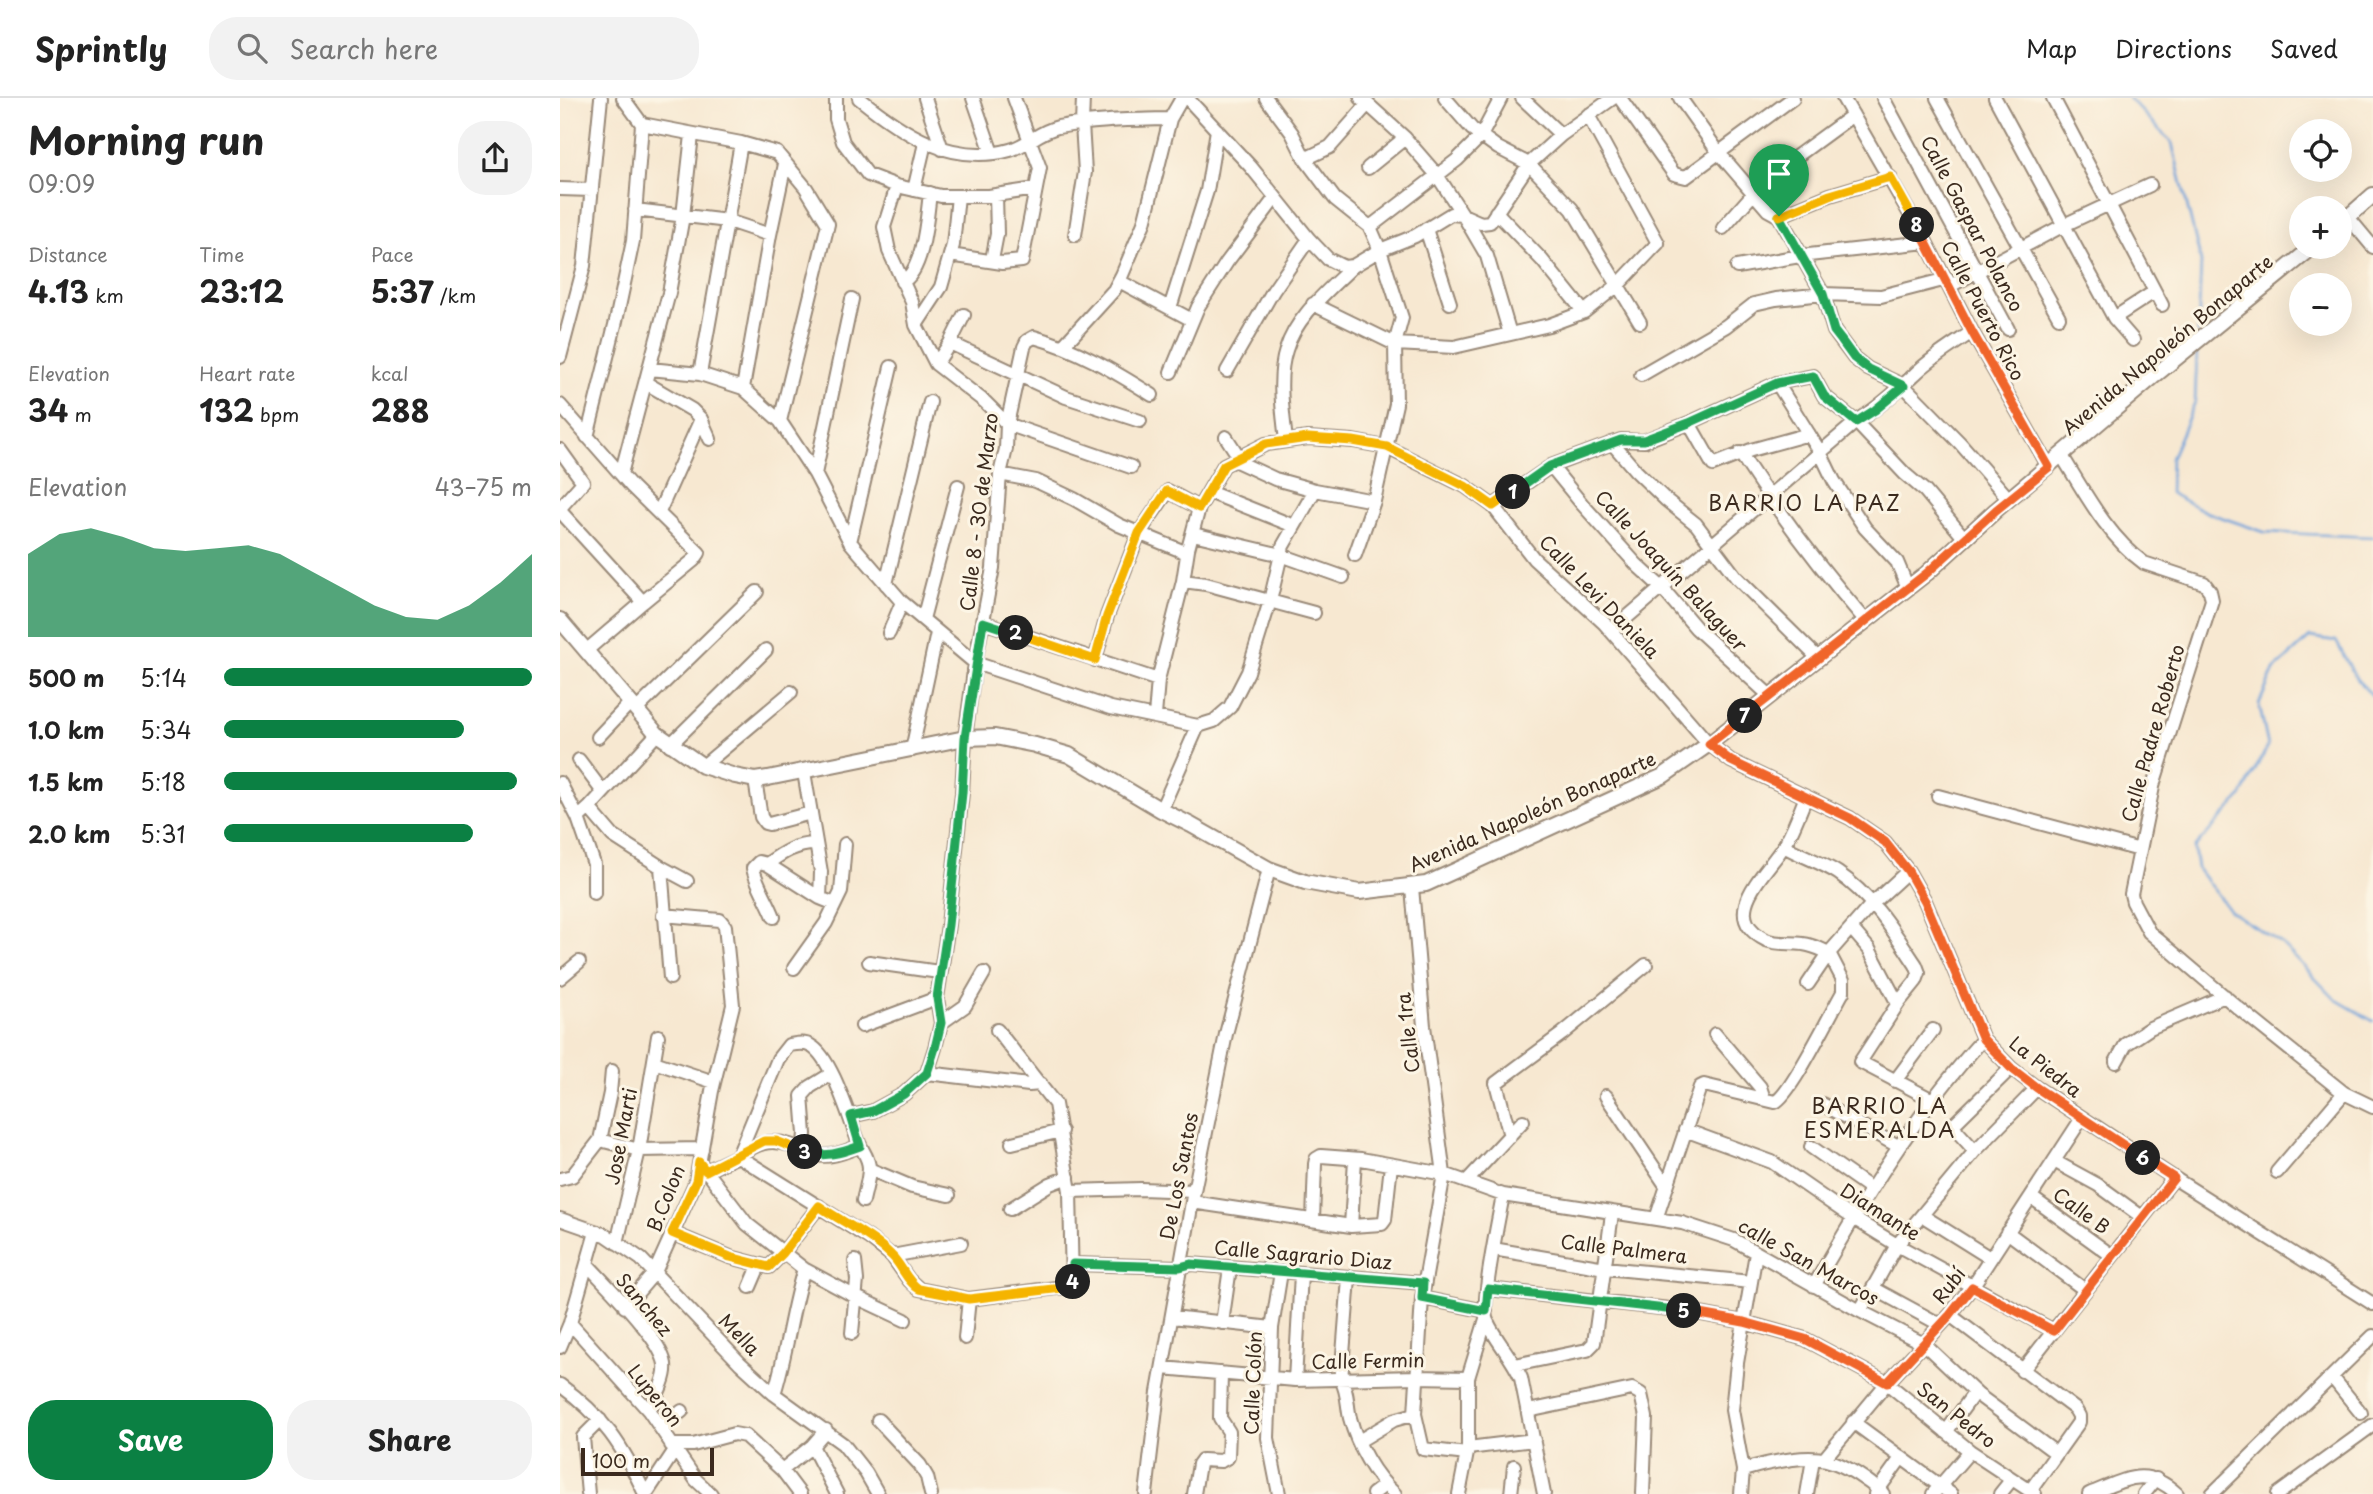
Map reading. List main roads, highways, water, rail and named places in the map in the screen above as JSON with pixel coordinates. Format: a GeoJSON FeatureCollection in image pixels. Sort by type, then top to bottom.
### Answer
{"type":"FeatureCollection","features":[{"type":"Feature","properties":{"kind":"main road"},"geometry":{"type":"LineString","coordinates":[[2352,214],[2373,195]]}},
{"type":"Feature","properties":{"kind":"main road","name":"Avenida Napoleón Bonaparte"},"geometry":{"type":"LineString","coordinates":[[560,620],[657,734],[703,766],[755,780],[965,738],[995,737],[1069,755],[1161,810],[1269,869],[1305,882],[1359,892],[1412,887],[1426,884],[1616,799],[1663,776],[1709,744],[1908,588],[2153,377],[2299,259]]}},
{"type":"Feature","properties":{"kind":"waterway"},"geometry":{"type":"LineString","coordinates":[[2129,98],[2172,143],[2201,262],[2198,333]]}},
{"type":"Feature","properties":{"kind":"waterway"},"geometry":{"type":"LineString","coordinates":[[2197,350],[2195,402],[2171,458],[2170,493],[2206,512],[2264,532],[2373,537]]}},
{"type":"Feature","properties":{"kind":"waterway"},"geometry":{"type":"LineString","coordinates":[[2373,696],[2357,680],[2336,641],[2310,637],[2274,670],[2259,704],[2268,746],[2241,797],[2194,848],[2197,868],[2230,911],[2282,944],[2335,999],[2373,1021]]}},
{"type":"Feature","properties":{"kind":"district","name":"BARRIO LA PAZ"},"geometry":{"type":"Point","coordinates":[1805,502]}},
{"type":"Feature","properties":{"kind":"district","name":"BARRIO LA ESMERALDA"},"geometry":{"type":"Point","coordinates":[1880,1117]}}]}
